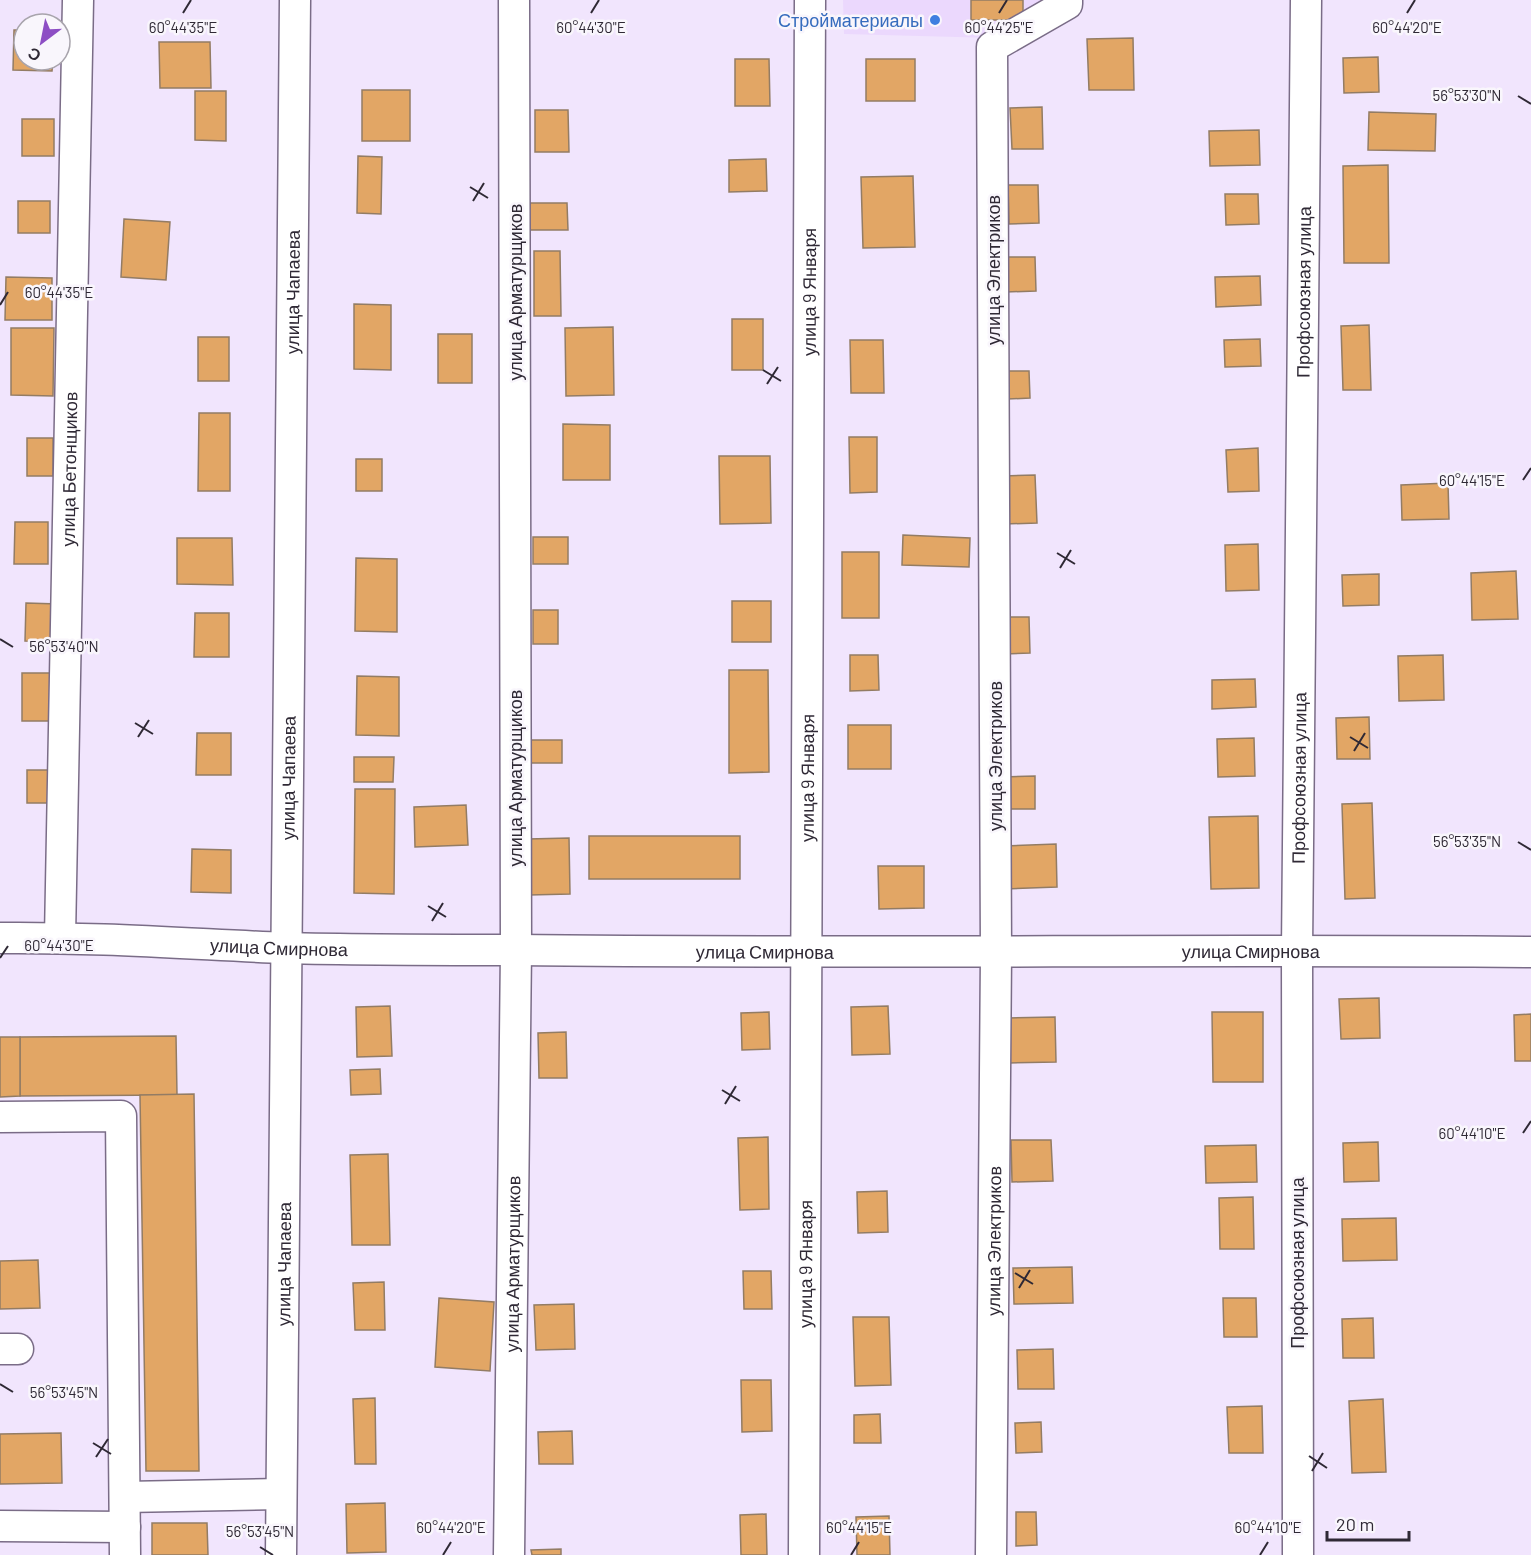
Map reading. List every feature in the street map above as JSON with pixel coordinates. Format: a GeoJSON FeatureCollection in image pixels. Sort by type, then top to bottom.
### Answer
{"type":"FeatureCollection","features":[{"type":"Feature","properties":{"kind":"street","name":"улица Бетонщиков"},"geometry":{"type":"LineString","coordinates":[[60,937],[78,0]]}},
{"type":"Feature","properties":{"kind":"street","name":"улица Чапаева"},"geometry":{"type":"LineString","coordinates":[[281,1555],[295,0]]}},
{"type":"Feature","properties":{"kind":"street","name":"улица Арматурщиков"},"geometry":{"type":"LineString","coordinates":[[509,1555],[516,950],[514,0]]}},
{"type":"Feature","properties":{"kind":"street","name":"улица 9 Января"},"geometry":{"type":"LineString","coordinates":[[804,1555],[810,0]]}},
{"type":"Feature","properties":{"kind":"street","name":"улица Электриков"},"geometry":{"type":"LineString","coordinates":[[991,1555],[996,954],[992,48],[1067,4],[1067,0]]}},
{"type":"Feature","properties":{"kind":"street","name":"Профсоюзная улица"},"geometry":{"type":"LineString","coordinates":[[1298,1555],[1297,950],[1306,0]]}},
{"type":"Feature","properties":{"kind":"street","name":"улица Смирнова"},"geometry":{"type":"LineString","coordinates":[[0,938],[60,937],[287,948],[808,953],[996,954],[1297,950],[1531,952]]}},
{"type":"Feature","properties":{"kind":"street"},"geometry":{"type":"LineString","coordinates":[[0,1117],[121,1116],[125,1541],[0,1526]]}},
{"type":"Feature","properties":{"kind":"street"},"geometry":{"type":"LineString","coordinates":[[125,1497],[281,1494]]}},
{"type":"Feature","properties":{"kind":"shaded area","name":"Стройматериалы"},"geometry":{"type":"Polygon","coordinates":[[[843,0],[1049,0],[995,38],[844,34],[843,0]]]}},
{"type":"Feature","properties":{"kind":"building"},"geometry":{"type":"Polygon","coordinates":[[[971,0],[1023,0],[1023,20],[971,20],[971,0]]]}},
{"type":"Feature","properties":{"kind":"building"},"geometry":{"type":"Polygon","coordinates":[[[1133,38],[1134,90],[1089,90],[1087,39],[1133,38]]]}},
{"type":"Feature","properties":{"kind":"building"},"geometry":{"type":"Polygon","coordinates":[[[159,42],[210,42],[211,88],[160,88],[159,42]]]}},
{"type":"Feature","properties":{"kind":"building"},"geometry":{"type":"Polygon","coordinates":[[[1378,57],[1379,92],[1344,93],[1343,58],[1378,57]]]}},
{"type":"Feature","properties":{"kind":"building"},"geometry":{"type":"Polygon","coordinates":[[[735,59],[769,59],[770,106],[735,106],[735,59]]]}},
{"type":"Feature","properties":{"kind":"building"},"geometry":{"type":"Polygon","coordinates":[[[866,59],[915,59],[915,101],[866,101],[866,59]]]}},
{"type":"Feature","properties":{"kind":"building"},"geometry":{"type":"Polygon","coordinates":[[[362,90],[410,90],[410,141],[362,141],[362,90]]]}},
{"type":"Feature","properties":{"kind":"building"},"geometry":{"type":"Polygon","coordinates":[[[195,91],[226,91],[226,141],[195,140],[195,91]]]}},
{"type":"Feature","properties":{"kind":"building"},"geometry":{"type":"Polygon","coordinates":[[[1042,107],[1043,149],[1012,149],[1010,108],[1042,107]]]}},
{"type":"Feature","properties":{"kind":"building"},"geometry":{"type":"Polygon","coordinates":[[[535,110],[568,110],[569,152],[535,152],[535,110]]]}},
{"type":"Feature","properties":{"kind":"building"},"geometry":{"type":"Polygon","coordinates":[[[1369,112],[1436,114],[1435,151],[1368,150],[1369,112]]]}},
{"type":"Feature","properties":{"kind":"building"},"geometry":{"type":"Polygon","coordinates":[[[22,119],[54,119],[54,156],[22,156],[22,119]]]}},
{"type":"Feature","properties":{"kind":"building"},"geometry":{"type":"Polygon","coordinates":[[[1259,130],[1260,165],[1210,166],[1209,131],[1259,130]]]}},
{"type":"Feature","properties":{"kind":"building"},"geometry":{"type":"Polygon","coordinates":[[[358,156],[382,157],[381,214],[357,213],[358,156]]]}},
{"type":"Feature","properties":{"kind":"building"},"geometry":{"type":"Polygon","coordinates":[[[766,159],[767,191],[729,192],[729,160],[766,159]]]}},
{"type":"Feature","properties":{"kind":"building"},"geometry":{"type":"Polygon","coordinates":[[[1388,165],[1389,263],[1344,263],[1343,166],[1388,165]]]}},
{"type":"Feature","properties":{"kind":"building"},"geometry":{"type":"Polygon","coordinates":[[[913,176],[915,247],[863,248],[861,177],[913,176]]]}},
{"type":"Feature","properties":{"kind":"building"},"geometry":{"type":"Polygon","coordinates":[[[1008,185],[1038,185],[1039,223],[1009,224],[1008,185]]]}},
{"type":"Feature","properties":{"kind":"building"},"geometry":{"type":"Polygon","coordinates":[[[1225,194],[1258,194],[1259,224],[1226,225],[1225,194]]]}},
{"type":"Feature","properties":{"kind":"building"},"geometry":{"type":"Polygon","coordinates":[[[18,201],[50,201],[50,233],[18,233],[18,201]]]}},
{"type":"Feature","properties":{"kind":"building"},"geometry":{"type":"Polygon","coordinates":[[[525,203],[567,203],[568,230],[526,230],[525,203]]]}},
{"type":"Feature","properties":{"kind":"building"},"geometry":{"type":"Polygon","coordinates":[[[124,219],[170,222],[166,280],[121,277],[124,219]]]}},
{"type":"Feature","properties":{"kind":"building"},"geometry":{"type":"Polygon","coordinates":[[[534,251],[560,251],[561,316],[534,316],[534,251]]]}},
{"type":"Feature","properties":{"kind":"building"},"geometry":{"type":"Polygon","coordinates":[[[1005,257],[1035,257],[1036,291],[1006,292],[1005,257]]]}},
{"type":"Feature","properties":{"kind":"building"},"geometry":{"type":"Polygon","coordinates":[[[1260,276],[1261,305],[1216,307],[1215,277],[1260,276]]]}},
{"type":"Feature","properties":{"kind":"building"},"geometry":{"type":"Polygon","coordinates":[[[6,277],[52,278],[52,320],[5,320],[6,277]]]}},
{"type":"Feature","properties":{"kind":"building"},"geometry":{"type":"Polygon","coordinates":[[[354,304],[391,305],[391,370],[354,369],[354,304]]]}},
{"type":"Feature","properties":{"kind":"building"},"geometry":{"type":"Polygon","coordinates":[[[732,319],[763,319],[763,370],[732,370],[732,319]]]}},
{"type":"Feature","properties":{"kind":"building"},"geometry":{"type":"Polygon","coordinates":[[[1369,325],[1371,390],[1343,390],[1341,326],[1369,325]]]}},
{"type":"Feature","properties":{"kind":"building"},"geometry":{"type":"Polygon","coordinates":[[[613,327],[614,395],[566,396],[565,328],[613,327]]]}},
{"type":"Feature","properties":{"kind":"building"},"geometry":{"type":"Polygon","coordinates":[[[11,328],[54,328],[53,396],[11,395],[11,328]]]}},
{"type":"Feature","properties":{"kind":"building"},"geometry":{"type":"Polygon","coordinates":[[[438,334],[472,334],[472,383],[438,383],[438,334]]]}},
{"type":"Feature","properties":{"kind":"building"},"geometry":{"type":"Polygon","coordinates":[[[198,337],[229,337],[229,381],[198,381],[198,337]]]}},
{"type":"Feature","properties":{"kind":"building"},"geometry":{"type":"Polygon","coordinates":[[[1260,339],[1261,366],[1225,367],[1224,340],[1260,339]]]}},
{"type":"Feature","properties":{"kind":"building"},"geometry":{"type":"Polygon","coordinates":[[[850,340],[883,340],[884,393],[851,393],[850,340]]]}},
{"type":"Feature","properties":{"kind":"building"},"geometry":{"type":"Polygon","coordinates":[[[1007,371],[1029,371],[1030,398],[1008,399],[1007,371]]]}},
{"type":"Feature","properties":{"kind":"building"},"geometry":{"type":"Polygon","coordinates":[[[199,413],[230,413],[230,491],[198,491],[199,413]]]}},
{"type":"Feature","properties":{"kind":"building"},"geometry":{"type":"Polygon","coordinates":[[[563,424],[610,425],[610,480],[563,480],[563,424]]]}},
{"type":"Feature","properties":{"kind":"building"},"geometry":{"type":"Polygon","coordinates":[[[849,437],[877,437],[877,492],[850,493],[849,437]]]}},
{"type":"Feature","properties":{"kind":"building"},"geometry":{"type":"Polygon","coordinates":[[[27,438],[53,438],[53,476],[27,476],[27,438]]]}},
{"type":"Feature","properties":{"kind":"building"},"geometry":{"type":"Polygon","coordinates":[[[1258,448],[1259,491],[1228,492],[1226,450],[1258,448]]]}},
{"type":"Feature","properties":{"kind":"building"},"geometry":{"type":"Polygon","coordinates":[[[719,456],[770,456],[771,523],[720,524],[719,456]]]}},
{"type":"Feature","properties":{"kind":"building"},"geometry":{"type":"Polygon","coordinates":[[[356,459],[382,459],[382,491],[356,491],[356,459]]]}},
{"type":"Feature","properties":{"kind":"building"},"geometry":{"type":"Polygon","coordinates":[[[1035,475],[1037,523],[1004,524],[1003,476],[1035,475]]]}},
{"type":"Feature","properties":{"kind":"building"},"geometry":{"type":"Polygon","coordinates":[[[1448,483],[1449,519],[1402,520],[1401,485],[1448,483]]]}},
{"type":"Feature","properties":{"kind":"building"},"geometry":{"type":"Polygon","coordinates":[[[15,522],[48,522],[48,564],[14,564],[15,522]]]}},
{"type":"Feature","properties":{"kind":"building"},"geometry":{"type":"Polygon","coordinates":[[[903,535],[970,538],[969,567],[902,565],[903,535]]]}},
{"type":"Feature","properties":{"kind":"building"},"geometry":{"type":"Polygon","coordinates":[[[533,537],[568,537],[568,564],[533,564],[533,537]]]}},
{"type":"Feature","properties":{"kind":"building"},"geometry":{"type":"Polygon","coordinates":[[[177,538],[232,538],[233,585],[177,584],[177,538]]]}},
{"type":"Feature","properties":{"kind":"building"},"geometry":{"type":"Polygon","coordinates":[[[1258,544],[1259,590],[1226,591],[1225,545],[1258,544]]]}},
{"type":"Feature","properties":{"kind":"building"},"geometry":{"type":"Polygon","coordinates":[[[842,552],[879,552],[879,618],[842,618],[842,552]]]}},
{"type":"Feature","properties":{"kind":"building"},"geometry":{"type":"Polygon","coordinates":[[[356,558],[397,559],[397,632],[355,631],[356,558]]]}},
{"type":"Feature","properties":{"kind":"building"},"geometry":{"type":"Polygon","coordinates":[[[1516,571],[1518,619],[1472,620],[1471,573],[1516,571]]]}},
{"type":"Feature","properties":{"kind":"building"},"geometry":{"type":"Polygon","coordinates":[[[1379,574],[1379,605],[1343,606],[1342,575],[1379,574]]]}},
{"type":"Feature","properties":{"kind":"building"},"geometry":{"type":"Polygon","coordinates":[[[732,601],[771,601],[771,642],[732,642],[732,601]]]}},
{"type":"Feature","properties":{"kind":"building"},"geometry":{"type":"Polygon","coordinates":[[[26,603],[58,604],[58,642],[25,641],[26,603]]]}},
{"type":"Feature","properties":{"kind":"building"},"geometry":{"type":"Polygon","coordinates":[[[533,610],[558,610],[558,644],[533,644],[533,610]]]}},
{"type":"Feature","properties":{"kind":"building"},"geometry":{"type":"Polygon","coordinates":[[[195,613],[229,613],[229,657],[194,657],[195,613]]]}},
{"type":"Feature","properties":{"kind":"building"},"geometry":{"type":"Polygon","coordinates":[[[1003,617],[1029,617],[1030,653],[1004,654],[1003,617]]]}},
{"type":"Feature","properties":{"kind":"building"},"geometry":{"type":"Polygon","coordinates":[[[850,655],[878,655],[879,690],[850,691],[850,655]]]}},
{"type":"Feature","properties":{"kind":"building"},"geometry":{"type":"Polygon","coordinates":[[[1443,655],[1444,700],[1399,701],[1398,656],[1443,655]]]}},
{"type":"Feature","properties":{"kind":"building"},"geometry":{"type":"Polygon","coordinates":[[[729,670],[768,670],[769,772],[729,773],[729,670]]]}},
{"type":"Feature","properties":{"kind":"building"},"geometry":{"type":"Polygon","coordinates":[[[22,673],[53,673],[53,721],[22,721],[22,673]]]}},
{"type":"Feature","properties":{"kind":"building"},"geometry":{"type":"Polygon","coordinates":[[[357,676],[399,677],[399,736],[356,735],[357,676]]]}},
{"type":"Feature","properties":{"kind":"building"},"geometry":{"type":"Polygon","coordinates":[[[1255,679],[1256,707],[1212,709],[1212,680],[1255,679]]]}},
{"type":"Feature","properties":{"kind":"building"},"geometry":{"type":"Polygon","coordinates":[[[1369,717],[1370,759],[1337,759],[1336,718],[1369,717]]]}},
{"type":"Feature","properties":{"kind":"building"},"geometry":{"type":"Polygon","coordinates":[[[848,725],[891,725],[891,769],[848,769],[848,725]]]}},
{"type":"Feature","properties":{"kind":"building"},"geometry":{"type":"Polygon","coordinates":[[[197,733],[231,733],[231,775],[196,775],[197,733]]]}},
{"type":"Feature","properties":{"kind":"building"},"geometry":{"type":"Polygon","coordinates":[[[1254,738],[1255,776],[1218,777],[1217,739],[1254,738]]]}},
{"type":"Feature","properties":{"kind":"building"},"geometry":{"type":"Polygon","coordinates":[[[527,740],[562,740],[562,763],[527,763],[527,740]]]}},
{"type":"Feature","properties":{"kind":"building"},"geometry":{"type":"Polygon","coordinates":[[[354,757],[394,757],[393,782],[354,782],[354,757]]]}},
{"type":"Feature","properties":{"kind":"building"},"geometry":{"type":"Polygon","coordinates":[[[27,770],[52,770],[52,803],[27,803],[27,770]]]}},
{"type":"Feature","properties":{"kind":"building"},"geometry":{"type":"Polygon","coordinates":[[[1035,776],[1035,809],[1003,809],[1002,777],[1035,776]]]}},
{"type":"Feature","properties":{"kind":"building"},"geometry":{"type":"Polygon","coordinates":[[[355,789],[395,789],[394,894],[354,893],[355,789]]]}},
{"type":"Feature","properties":{"kind":"building"},"geometry":{"type":"Polygon","coordinates":[[[1372,803],[1375,898],[1345,899],[1342,804],[1372,803]]]}},
{"type":"Feature","properties":{"kind":"building"},"geometry":{"type":"Polygon","coordinates":[[[466,805],[468,845],[415,847],[414,807],[466,805]]]}},
{"type":"Feature","properties":{"kind":"building"},"geometry":{"type":"Polygon","coordinates":[[[1258,816],[1259,888],[1211,889],[1209,817],[1258,816]]]}},
{"type":"Feature","properties":{"kind":"building"},"geometry":{"type":"Polygon","coordinates":[[[589,836],[740,836],[740,879],[589,879],[589,836]]]}},
{"type":"Feature","properties":{"kind":"building"},"geometry":{"type":"Polygon","coordinates":[[[569,838],[570,894],[529,895],[528,839],[569,838]]]}},
{"type":"Feature","properties":{"kind":"building"},"geometry":{"type":"Polygon","coordinates":[[[1056,844],[1057,887],[1005,889],[1004,846],[1056,844]]]}},
{"type":"Feature","properties":{"kind":"building"},"geometry":{"type":"Polygon","coordinates":[[[192,849],[231,850],[231,893],[191,892],[192,849]]]}},
{"type":"Feature","properties":{"kind":"building"},"geometry":{"type":"Polygon","coordinates":[[[878,866],[924,866],[924,908],[879,909],[878,866]]]}},
{"type":"Feature","properties":{"kind":"building"},"geometry":{"type":"Polygon","coordinates":[[[1379,998],[1380,1038],[1341,1039],[1339,999],[1379,998]]]}},
{"type":"Feature","properties":{"kind":"building"},"geometry":{"type":"Polygon","coordinates":[[[390,1006],[392,1056],[357,1057],[356,1007],[390,1006]]]}},
{"type":"Feature","properties":{"kind":"building"},"geometry":{"type":"Polygon","coordinates":[[[888,1006],[890,1054],[852,1055],[851,1007],[888,1006]]]}},
{"type":"Feature","properties":{"kind":"building"},"geometry":{"type":"Polygon","coordinates":[[[769,1012],[770,1049],[742,1050],[741,1013],[769,1012]]]}},
{"type":"Feature","properties":{"kind":"building"},"geometry":{"type":"Polygon","coordinates":[[[1212,1012],[1263,1012],[1263,1082],[1213,1082],[1212,1012]]]}},
{"type":"Feature","properties":{"kind":"building"},"geometry":{"type":"Polygon","coordinates":[[[1531,1014],[1531,1061],[1515,1061],[1514,1015],[1531,1014]]]}},
{"type":"Feature","properties":{"kind":"building"},"geometry":{"type":"Polygon","coordinates":[[[1055,1017],[1056,1062],[1010,1063],[1009,1018],[1055,1017]]]}},
{"type":"Feature","properties":{"kind":"building"},"geometry":{"type":"Polygon","coordinates":[[[566,1032],[567,1078],[539,1078],[538,1033],[566,1032]]]}},
{"type":"Feature","properties":{"kind":"building"},"geometry":{"type":"Polygon","coordinates":[[[176,1036],[177,1095],[20,1096],[20,1037],[176,1036]]]}},
{"type":"Feature","properties":{"kind":"building"},"geometry":{"type":"Polygon","coordinates":[[[0,1037],[20,1037],[20,1096],[0,1097],[0,1037]]]}},
{"type":"Feature","properties":{"kind":"building"},"geometry":{"type":"Polygon","coordinates":[[[380,1069],[381,1094],[351,1095],[350,1070],[380,1069]]]}},
{"type":"Feature","properties":{"kind":"building"},"geometry":{"type":"Polygon","coordinates":[[[194,1094],[199,1471],[146,1471],[140,1095],[194,1094]]]}},
{"type":"Feature","properties":{"kind":"building"},"geometry":{"type":"Polygon","coordinates":[[[768,1137],[769,1209],[740,1210],[738,1138],[768,1137]]]}},
{"type":"Feature","properties":{"kind":"building"},"geometry":{"type":"Polygon","coordinates":[[[1011,1140],[1051,1140],[1053,1181],[1012,1182],[1011,1140]]]}},
{"type":"Feature","properties":{"kind":"building"},"geometry":{"type":"Polygon","coordinates":[[[1378,1142],[1379,1181],[1344,1182],[1343,1143],[1378,1142]]]}},
{"type":"Feature","properties":{"kind":"building"},"geometry":{"type":"Polygon","coordinates":[[[1256,1145],[1257,1182],[1206,1183],[1205,1146],[1256,1145]]]}},
{"type":"Feature","properties":{"kind":"building"},"geometry":{"type":"Polygon","coordinates":[[[388,1154],[390,1245],[352,1245],[350,1155],[388,1154]]]}},
{"type":"Feature","properties":{"kind":"building"},"geometry":{"type":"Polygon","coordinates":[[[887,1191],[888,1232],[858,1233],[857,1192],[887,1191]]]}},
{"type":"Feature","properties":{"kind":"building"},"geometry":{"type":"Polygon","coordinates":[[[1253,1197],[1254,1249],[1220,1249],[1219,1198],[1253,1197]]]}},
{"type":"Feature","properties":{"kind":"building"},"geometry":{"type":"Polygon","coordinates":[[[1396,1218],[1397,1260],[1343,1261],[1342,1219],[1396,1218]]]}},
{"type":"Feature","properties":{"kind":"building"},"geometry":{"type":"Polygon","coordinates":[[[38,1260],[40,1308],[0,1309],[0,1261],[38,1260]]]}},
{"type":"Feature","properties":{"kind":"building"},"geometry":{"type":"Polygon","coordinates":[[[1072,1267],[1073,1303],[1014,1304],[1013,1268],[1072,1267]]]}},
{"type":"Feature","properties":{"kind":"building"},"geometry":{"type":"Polygon","coordinates":[[[743,1271],[771,1271],[772,1309],[744,1309],[743,1271]]]}},
{"type":"Feature","properties":{"kind":"building"},"geometry":{"type":"Polygon","coordinates":[[[384,1282],[385,1330],[355,1330],[353,1283],[384,1282]]]}},
{"type":"Feature","properties":{"kind":"building"},"geometry":{"type":"Polygon","coordinates":[[[439,1298],[494,1302],[490,1371],[435,1367],[439,1298]]]}},
{"type":"Feature","properties":{"kind":"building"},"geometry":{"type":"Polygon","coordinates":[[[1223,1298],[1256,1298],[1257,1337],[1224,1337],[1223,1298]]]}},
{"type":"Feature","properties":{"kind":"building"},"geometry":{"type":"Polygon","coordinates":[[[574,1304],[575,1349],[536,1350],[534,1305],[574,1304]]]}},
{"type":"Feature","properties":{"kind":"building"},"geometry":{"type":"Polygon","coordinates":[[[853,1317],[889,1317],[891,1385],[855,1386],[853,1317]]]}},
{"type":"Feature","properties":{"kind":"building"},"geometry":{"type":"Polygon","coordinates":[[[1373,1318],[1374,1358],[1343,1358],[1342,1319],[1373,1318]]]}},
{"type":"Feature","properties":{"kind":"building"},"geometry":{"type":"Polygon","coordinates":[[[1053,1349],[1054,1389],[1018,1389],[1017,1350],[1053,1349]]]}},
{"type":"Feature","properties":{"kind":"building"},"geometry":{"type":"Polygon","coordinates":[[[741,1380],[771,1380],[772,1431],[742,1432],[741,1380]]]}},
{"type":"Feature","properties":{"kind":"building"},"geometry":{"type":"Polygon","coordinates":[[[375,1398],[376,1464],[355,1464],[353,1399],[375,1398]]]}},
{"type":"Feature","properties":{"kind":"building"},"geometry":{"type":"Polygon","coordinates":[[[1383,1399],[1386,1472],[1352,1473],[1349,1401],[1383,1399]]]}},
{"type":"Feature","properties":{"kind":"building"},"geometry":{"type":"Polygon","coordinates":[[[1262,1406],[1263,1453],[1229,1453],[1227,1407],[1262,1406]]]}},
{"type":"Feature","properties":{"kind":"building"},"geometry":{"type":"Polygon","coordinates":[[[880,1414],[881,1443],[854,1443],[854,1415],[880,1414]]]}},
{"type":"Feature","properties":{"kind":"building"},"geometry":{"type":"Polygon","coordinates":[[[1041,1422],[1042,1452],[1016,1453],[1015,1423],[1041,1422]]]}},
{"type":"Feature","properties":{"kind":"building"},"geometry":{"type":"Polygon","coordinates":[[[572,1431],[573,1464],[539,1464],[538,1432],[572,1431]]]}},
{"type":"Feature","properties":{"kind":"building"},"geometry":{"type":"Polygon","coordinates":[[[61,1433],[62,1483],[0,1484],[0,1434],[61,1433]]]}},
{"type":"Feature","properties":{"kind":"building"},"geometry":{"type":"Polygon","coordinates":[[[385,1503],[386,1552],[347,1553],[346,1504],[385,1503]]]}},
{"type":"Feature","properties":{"kind":"building"},"geometry":{"type":"Polygon","coordinates":[[[1016,1512],[1036,1512],[1037,1545],[1016,1546],[1016,1512]]]}},
{"type":"Feature","properties":{"kind":"building"},"geometry":{"type":"Polygon","coordinates":[[[766,1514],[767,1555],[741,1555],[740,1515],[766,1514]]]}},
{"type":"Feature","properties":{"kind":"building"},"geometry":{"type":"Polygon","coordinates":[[[889,1516],[890,1555],[857,1555],[856,1517],[889,1516]]]}},
{"type":"Feature","properties":{"kind":"building"},"geometry":{"type":"Polygon","coordinates":[[[152,1523],[207,1523],[208,1555],[152,1555],[152,1523]]]}},
{"type":"Feature","properties":{"kind":"building"},"geometry":{"type":"Polygon","coordinates":[[[561,1549],[561,1555],[532,1555],[531,1550],[561,1549]]]}},
{"type":"Feature","properties":{"kind":"place","name":"Стройматериалы"},"geometry":{"type":"Point","coordinates":[935,20]}}]}
